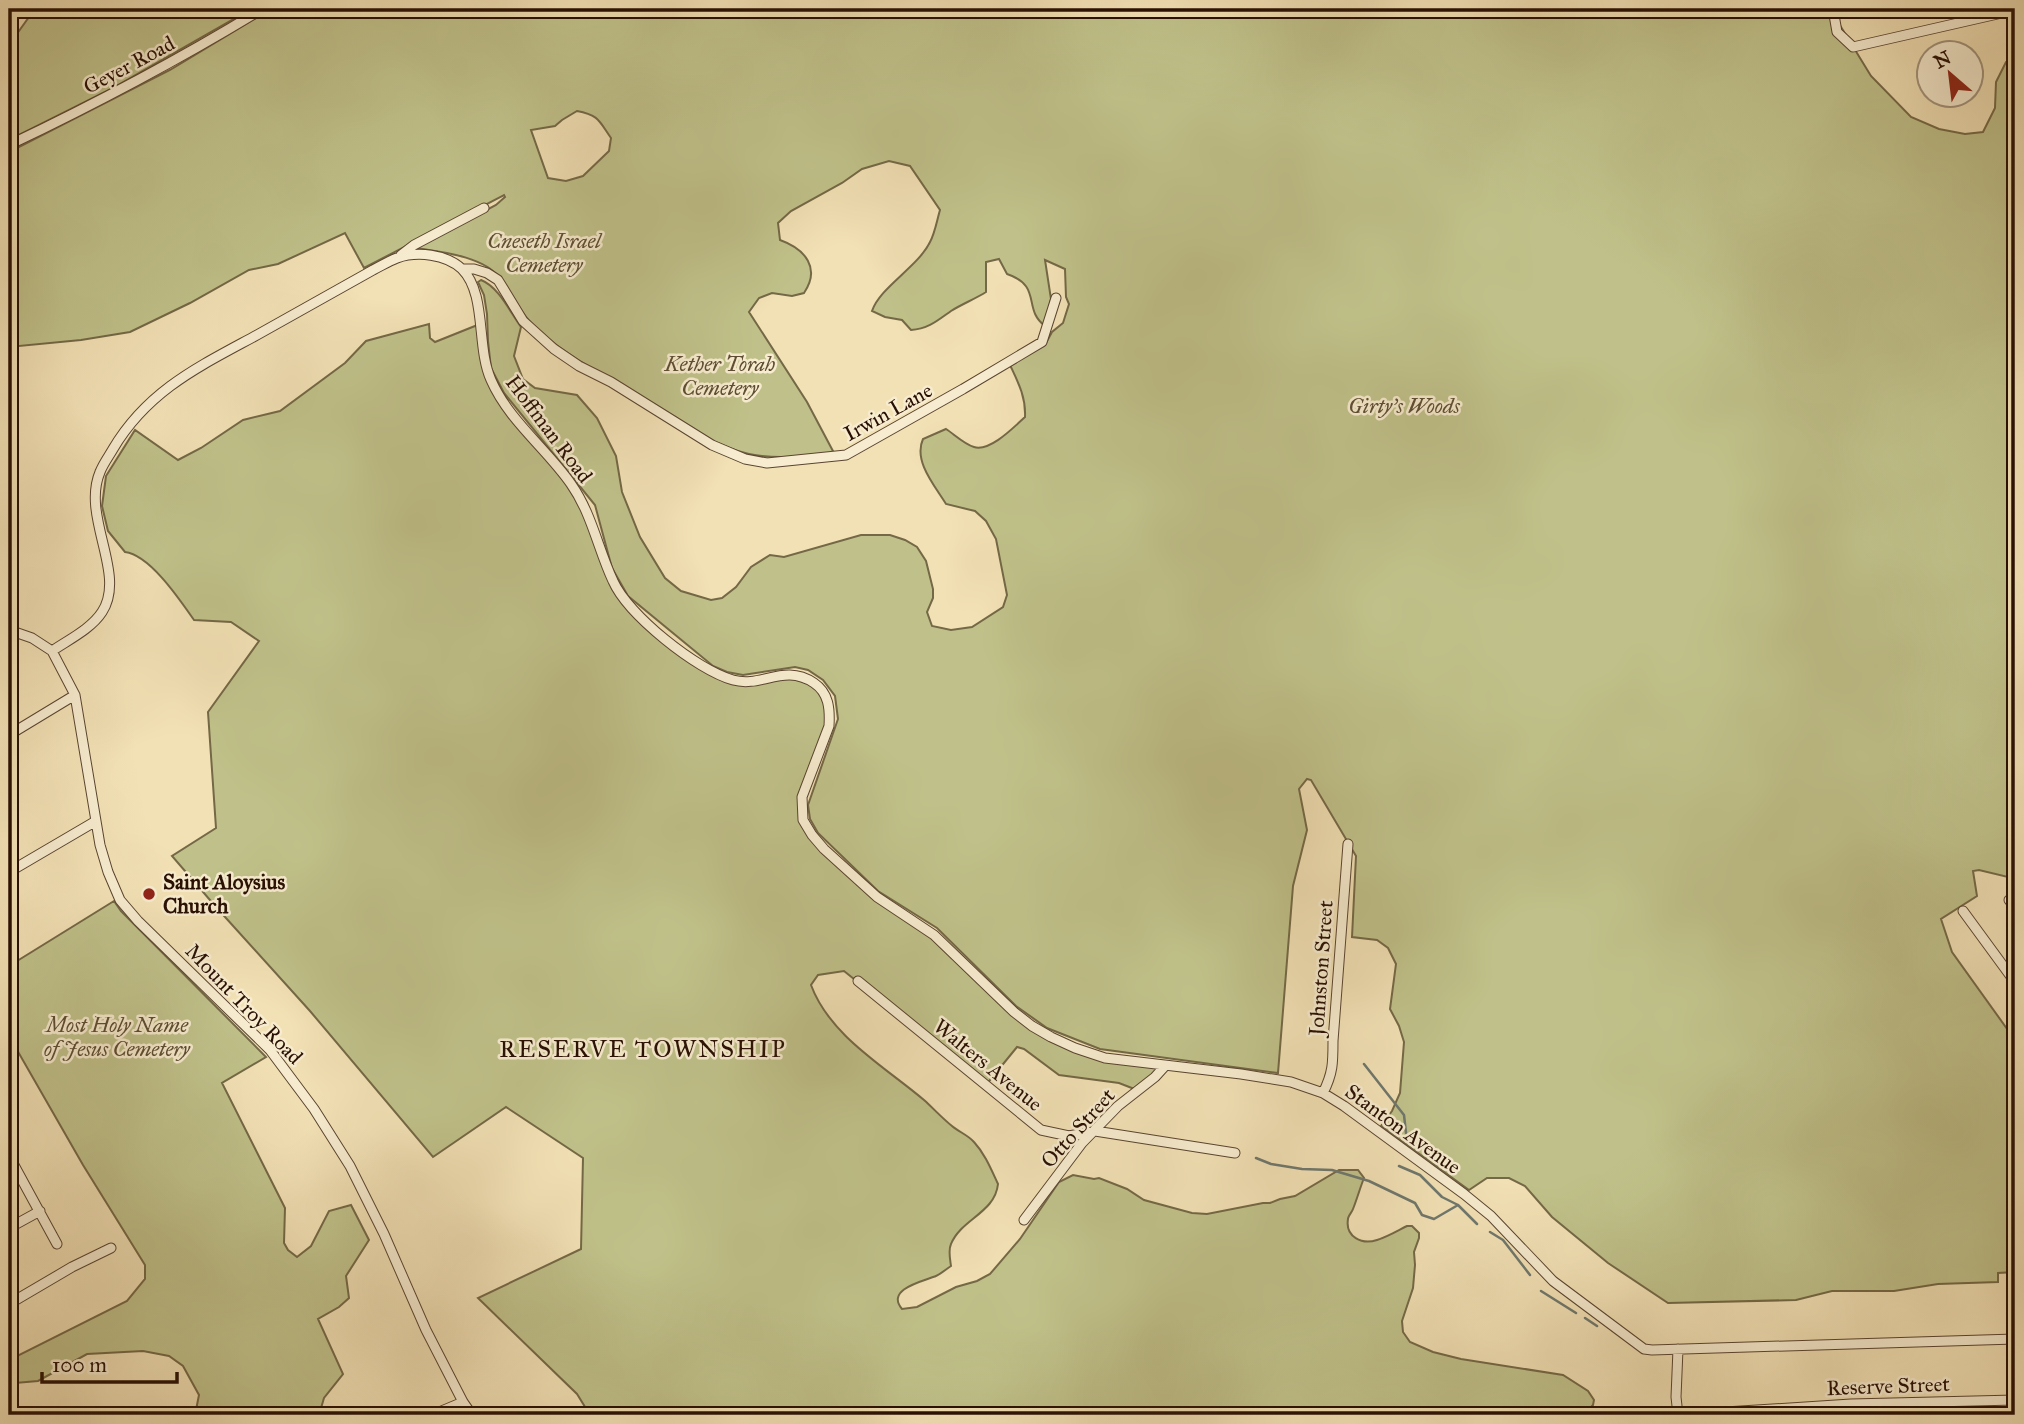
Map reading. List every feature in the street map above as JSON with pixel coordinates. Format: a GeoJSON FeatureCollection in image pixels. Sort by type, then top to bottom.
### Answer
{"type":"FeatureCollection","features":[{"type":"Feature","properties":{"kind":"street","name":"Geyer Road"},"geometry":{"type":"LineString","coordinates":[[9,145],[192,51],[262,9]]}},
{"type":"Feature","properties":{"kind":"street"},"geometry":{"type":"LineString","coordinates":[[1833,9],[1837,32],[1853,47],[2013,10]]}},
{"type":"Feature","properties":{"kind":"street"},"geometry":{"type":"LineString","coordinates":[[9,630],[32,638],[52,650],[90,625],[103,611],[109,593],[108,572],[96,516],[94,489],[100,471],[120,438],[149,402],[191,371],[484,208]]}},
{"type":"Feature","properties":{"kind":"street"},"geometry":{"type":"LineString","coordinates":[[397,258],[425,254],[451,262],[462,269]]}},
{"type":"Feature","properties":{"kind":"street","name":"Irwin Lane"},"geometry":{"type":"LineString","coordinates":[[462,269],[474,269],[498,280],[523,321],[554,349],[579,366],[611,382],[712,445],[745,459],[767,463],[846,455],[963,390],[1042,342],[1056,298]]}},
{"type":"Feature","properties":{"kind":"street","name":"Hoffman Road"},"geometry":{"type":"LineString","coordinates":[[462,269],[477,297],[482,352],[490,380],[504,405],[571,484],[588,512],[607,567],[624,601],[701,666],[726,678],[747,681],[790,674],[803,676],[824,693],[829,703],[829,726],[802,797],[803,820]]}},
{"type":"Feature","properties":{"kind":"street","name":"Mount Troy Road"},"geometry":{"type":"LineString","coordinates":[[52,650],[75,695],[100,845],[108,872],[121,900],[138,921],[270,1050],[333,1138],[384,1234],[426,1330],[472,1415]]}},
{"type":"Feature","properties":{"kind":"street"},"geometry":{"type":"LineString","coordinates":[[9,735],[75,695]]}},
{"type":"Feature","properties":{"kind":"street","name":"Stanton Avenue"},"geometry":{"type":"LineString","coordinates":[[803,820],[812,835],[857,880],[877,897],[934,935],[1032,1026],[1075,1048],[1105,1058],[1278,1079],[1323,1093],[1465,1194],[1553,1281],[1644,1349],[2015,1339]]}},
{"type":"Feature","properties":{"kind":"street"},"geometry":{"type":"LineString","coordinates":[[9,872],[96,821]]}},
{"type":"Feature","properties":{"kind":"street","name":"Johnston Street"},"geometry":{"type":"LineString","coordinates":[[1323,1093],[1331,1076],[1333,1061],[1348,844]]}},
{"type":"Feature","properties":{"kind":"street"},"geometry":{"type":"LineString","coordinates":[[1963,911],[2015,982]]}},
{"type":"Feature","properties":{"kind":"street","name":"Walters Avenue"},"geometry":{"type":"LineString","coordinates":[[858,981],[1041,1130],[1069,1136],[1095,1130],[1235,1153]]}},
{"type":"Feature","properties":{"kind":"street","name":"Otto Street"},"geometry":{"type":"LineString","coordinates":[[1024,1220],[1082,1143],[1118,1106],[1165,1066]]}},
{"type":"Feature","properties":{"kind":"street"},"geometry":{"type":"LineString","coordinates":[[9,1156],[57,1244]]}},
{"type":"Feature","properties":{"kind":"street"},"geometry":{"type":"LineString","coordinates":[[9,1228],[40,1211]]}},
{"type":"Feature","properties":{"kind":"street"},"geometry":{"type":"LineString","coordinates":[[9,1304],[72,1267],[111,1248]]}},
{"type":"Feature","properties":{"kind":"street"},"geometry":{"type":"LineString","coordinates":[[1678,1349],[1678,1415]]}},
{"type":"Feature","properties":{"kind":"street","name":"Reserve Street"},"geometry":{"type":"LineString","coordinates":[[1678,1415],[1851,1404],[2015,1400]]}},
{"type":"Feature","properties":{"kind":"street"},"geometry":{"type":"LineString","coordinates":[[432,1415],[463,1402]]}},
{"type":"Feature","properties":{"kind":"green space"},"geometry":{"type":"Polygon","coordinates":[[[44,9],[251,9],[111,89],[9,140],[9,45],[29,17],[44,9]]]}},
{"type":"Feature","properties":{"kind":"green space"},"geometry":{"type":"Polygon","coordinates":[[[271,9],[1830,9],[1871,76],[1911,117],[1939,129],[1965,134],[1983,132],[1995,108],[1996,82],[2006,62],[2015,59],[2015,876],[2012,878],[1973,871],[1977,896],[1941,919],[1952,952],[2015,1040],[2015,1272],[1998,1273],[1998,1282],[1938,1284],[1894,1291],[1832,1291],[1796,1300],[1668,1303],[1608,1263],[1552,1217],[1525,1186],[1509,1178],[1487,1178],[1469,1190],[1381,1126],[1400,1093],[1404,1042],[1390,1009],[1396,964],[1388,948],[1377,940],[1352,937],[1356,856],[1311,780],[1307,779],[1299,789],[1307,830],[1293,886],[1278,1073],[1100,1049],[1047,1028],[1016,1006],[937,928],[878,891],[818,833],[810,819],[808,805],[838,719],[835,696],[823,680],[808,670],[795,667],[743,675],[713,666],[628,596],[612,568],[595,505],[504,393],[491,368],[487,314],[484,295],[478,282],[481,280],[493,288],[521,327],[514,356],[523,379],[535,388],[577,395],[597,418],[616,456],[622,492],[640,537],[665,578],[681,591],[711,600],[722,598],[736,587],[751,567],[770,555],[784,557],[861,535],[890,535],[917,547],[926,561],[933,589],[933,598],[927,612],[932,626],[951,630],[972,627],[1003,607],[1007,595],[996,539],[986,521],[975,511],[946,504],[923,464],[923,439],[946,429],[967,444],[980,448],[1001,438],[1025,417],[1023,396],[1010,365],[1046,343],[1052,332],[1063,323],[1069,304],[1066,297],[1065,269],[1045,260],[1051,299],[1045,326],[1034,312],[1025,285],[1007,274],[999,259],[986,262],[986,292],[932,324],[911,330],[902,320],[872,311],[876,302],[924,251],[936,226],[940,210],[910,166],[889,161],[862,169],[791,211],[778,223],[780,240],[797,249],[808,260],[811,275],[809,284],[804,293],[792,296],[772,293],[759,298],[749,312],[807,402],[834,453],[802,456],[770,457],[749,454],[706,438],[589,367],[541,333],[493,271],[461,256],[416,248],[496,205],[504,195],[364,268],[345,233],[278,264],[249,270],[130,332],[9,347],[9,152],[170,70],[271,9]],[[577,111],[555,126],[531,130],[548,178],[566,181],[583,176],[609,151],[611,138],[598,120],[577,111]]]}},
{"type":"Feature","properties":{"kind":"green space"},"geometry":{"type":"Polygon","coordinates":[[[429,324],[430,338],[435,342],[480,324],[490,380],[571,484],[624,601],[701,666],[736,681],[790,675],[819,687],[830,714],[802,797],[803,820],[857,880],[934,935],[1014,1012],[1075,1048],[1165,1066],[1137,1090],[1119,1083],[1059,1075],[1024,1049],[1017,1047],[986,1085],[844,971],[818,975],[811,985],[831,1020],[860,1049],[972,1140],[985,1157],[998,1184],[991,1202],[956,1235],[950,1249],[951,1266],[938,1275],[902,1291],[898,1302],[902,1309],[917,1307],[956,1287],[990,1274],[1020,1239],[1059,1182],[1073,1175],[1099,1178],[1127,1189],[1144,1200],[1192,1213],[1207,1214],[1295,1196],[1339,1170],[1358,1170],[1364,1178],[1348,1218],[1352,1235],[1360,1240],[1371,1241],[1407,1226],[1412,1226],[1419,1233],[1414,1252],[1413,1288],[1402,1321],[1403,1332],[1410,1342],[1433,1352],[1461,1359],[1563,1375],[1588,1391],[1594,1400],[1584,1415],[590,1415],[577,1394],[478,1298],[581,1249],[583,1158],[506,1107],[433,1157],[310,1011],[172,856],[216,828],[208,712],[259,641],[231,622],[194,620],[173,590],[154,570],[135,555],[125,552],[108,531],[102,506],[106,476],[135,430],[178,460],[243,420],[280,411],[345,363],[366,341],[429,324]]]}},
{"type":"Feature","properties":{"kind":"green space","name":"Most Holy Name of Jesus Cemetery"},"geometry":{"type":"Polygon","coordinates":[[[114,901],[266,1057],[222,1083],[285,1208],[284,1243],[288,1250],[297,1257],[311,1246],[329,1211],[351,1205],[369,1240],[346,1276],[349,1298],[318,1319],[343,1374],[324,1398],[319,1415],[195,1415],[199,1395],[183,1366],[169,1356],[143,1351],[87,1354],[38,1381],[9,1381],[9,1360],[127,1301],[145,1279],[145,1265],[83,1165],[9,1036],[9,966],[114,901]]]}},
{"type":"Feature","properties":{"kind":"waterway"},"geometry":{"type":"LineString","coordinates":[[1364,1064],[1404,1115],[1406,1133]]}},
{"type":"Feature","properties":{"kind":"waterway"},"geometry":{"type":"LineString","coordinates":[[1256,1158],[1271,1164],[1302,1169],[1332,1170],[1369,1181],[1415,1203],[1422,1215],[1434,1219],[1458,1205]]}},
{"type":"Feature","properties":{"kind":"waterway"},"geometry":{"type":"LineString","coordinates":[[1399,1166],[1420,1175],[1442,1197],[1458,1205],[1477,1224]]}},
{"type":"Feature","properties":{"kind":"waterway"},"geometry":{"type":"LineString","coordinates":[[1490,1232],[1503,1240],[1530,1275]]}},
{"type":"Feature","properties":{"kind":"waterway"},"geometry":{"type":"LineString","coordinates":[[1541,1291],[1576,1313]]}},
{"type":"Feature","properties":{"kind":"waterway"},"geometry":{"type":"LineString","coordinates":[[1585,1318],[1597,1326]]}},
{"type":"Feature","properties":{"kind":"place","name":"Saint Aloysius Church"},"geometry":{"type":"Point","coordinates":[149,894]}},
{"type":"Feature","properties":{"kind":"district","name":"RESERVE TOWNSHIP"},"geometry":{"type":"Point","coordinates":[643,1049]}},
{"type":"Feature","properties":{"kind":"park label","name":"Cneseth Israel Cemetery"},"geometry":{"type":"Point","coordinates":[544,253]}},
{"type":"Feature","properties":{"kind":"park label","name":"Kether Torah Cemetery"},"geometry":{"type":"Point","coordinates":[720,376]}},
{"type":"Feature","properties":{"kind":"park label","name":"Girty's Woods"},"geometry":{"type":"Point","coordinates":[1404,406]}}]}
